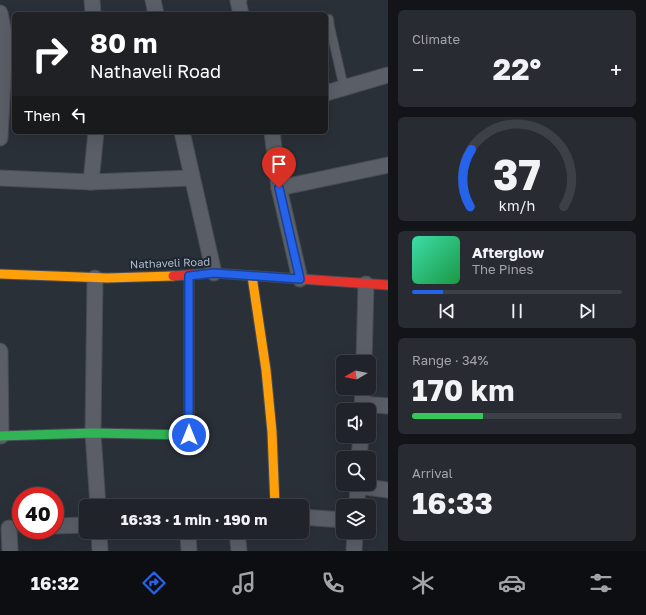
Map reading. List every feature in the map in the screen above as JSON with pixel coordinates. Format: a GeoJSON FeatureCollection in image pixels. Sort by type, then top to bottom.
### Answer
{"type":"FeatureCollection","features":[{"type":"Feature","properties":{"kind":"street"},"geometry":{"type":"LineString","coordinates":[[92,0],[93,12]]}},
{"type":"Feature","properties":{"kind":"street"},"geometry":{"type":"LineString","coordinates":[[153,0],[156,12]]}},
{"type":"Feature","properties":{"kind":"street"},"geometry":{"type":"LineString","coordinates":[[0,13],[5,39],[0,138]]}},
{"type":"Feature","properties":{"kind":"street"},"geometry":{"type":"LineString","coordinates":[[328,92],[388,75]]}},
{"type":"Feature","properties":{"kind":"street"},"geometry":{"type":"LineString","coordinates":[[91,182],[96,134]]}},
{"type":"Feature","properties":{"kind":"street"},"geometry":{"type":"LineString","coordinates":[[182,134],[214,273]]}},
{"type":"Feature","properties":{"kind":"street"},"geometry":{"type":"LineString","coordinates":[[272,134],[279,188],[300,279]]}},
{"type":"Feature","properties":{"kind":"street"},"geometry":{"type":"LineString","coordinates":[[279,188],[388,164]]}},
{"type":"Feature","properties":{"kind":"street"},"geometry":{"type":"LineString","coordinates":[[0,178],[91,182],[192,178]]}},
{"type":"Feature","properties":{"kind":"street","name":"Nathaveli Road"},"geometry":{"type":"LineString","coordinates":[[0,274],[95,278],[189,276],[214,273],[388,286]]}},
{"type":"Feature","properties":{"kind":"street"},"geometry":{"type":"LineString","coordinates":[[0,351],[1,436],[93,433],[189,435],[189,276]]}},
{"type":"Feature","properties":{"kind":"street"},"geometry":{"type":"LineString","coordinates":[[252,276],[266,370],[272,432],[275,499]]}},
{"type":"Feature","properties":{"kind":"street"},"geometry":{"type":"LineString","coordinates":[[95,278],[93,433],[98,499]]}},
{"type":"Feature","properties":{"kind":"street"},"geometry":{"type":"LineString","coordinates":[[364,355],[366,284]]}},
{"type":"Feature","properties":{"kind":"street"},"geometry":{"type":"LineString","coordinates":[[376,406],[388,406]]}},
{"type":"Feature","properties":{"kind":"street"},"geometry":{"type":"LineString","coordinates":[[376,488],[388,490]]}},
{"type":"Feature","properties":{"kind":"street"},"geometry":{"type":"LineString","coordinates":[[309,518],[336,519]]}},
{"type":"Feature","properties":{"kind":"street"},"geometry":{"type":"LineString","coordinates":[[64,526],[79,525]]}},
{"type":"Feature","properties":{"kind":"street"},"geometry":{"type":"LineString","coordinates":[[10,528],[10,551]]}},
{"type":"Feature","properties":{"kind":"street"},"geometry":{"type":"LineString","coordinates":[[99,539],[100,551]]}},
{"type":"Feature","properties":{"kind":"street"},"geometry":{"type":"LineString","coordinates":[[188,539],[189,551]]}},
{"type":"Feature","properties":{"kind":"street"},"geometry":{"type":"LineString","coordinates":[[238,539],[239,551]]}},
{"type":"Feature","properties":{"kind":"street"},"geometry":{"type":"LineString","coordinates":[[354,551],[355,539]]}},
{"type":"Feature","properties":{"kind":"lane"},"geometry":{"type":"LineString","coordinates":[[329,19],[344,88]]}},
{"type":"Feature","properties":{"kind":"traffic: fast"},"geometry":{"type":"LineString","coordinates":[[0,436],[93,433],[189,435],[189,276]]}},
{"type":"Feature","properties":{"kind":"traffic: slow"},"geometry":{"type":"LineString","coordinates":[[0,274],[107,278],[173,276]]}},
{"type":"Feature","properties":{"kind":"traffic: slow"},"geometry":{"type":"LineString","coordinates":[[252,276],[266,370],[272,432],[275,499]]}},
{"type":"Feature","properties":{"kind":"traffic: jam"},"geometry":{"type":"LineString","coordinates":[[173,276],[214,273],[388,285]]}},
{"type":"Feature","properties":{"kind":"route"},"geometry":{"type":"LineString","coordinates":[[189,435],[189,276],[214,273],[300,279],[279,188]]}}]}
